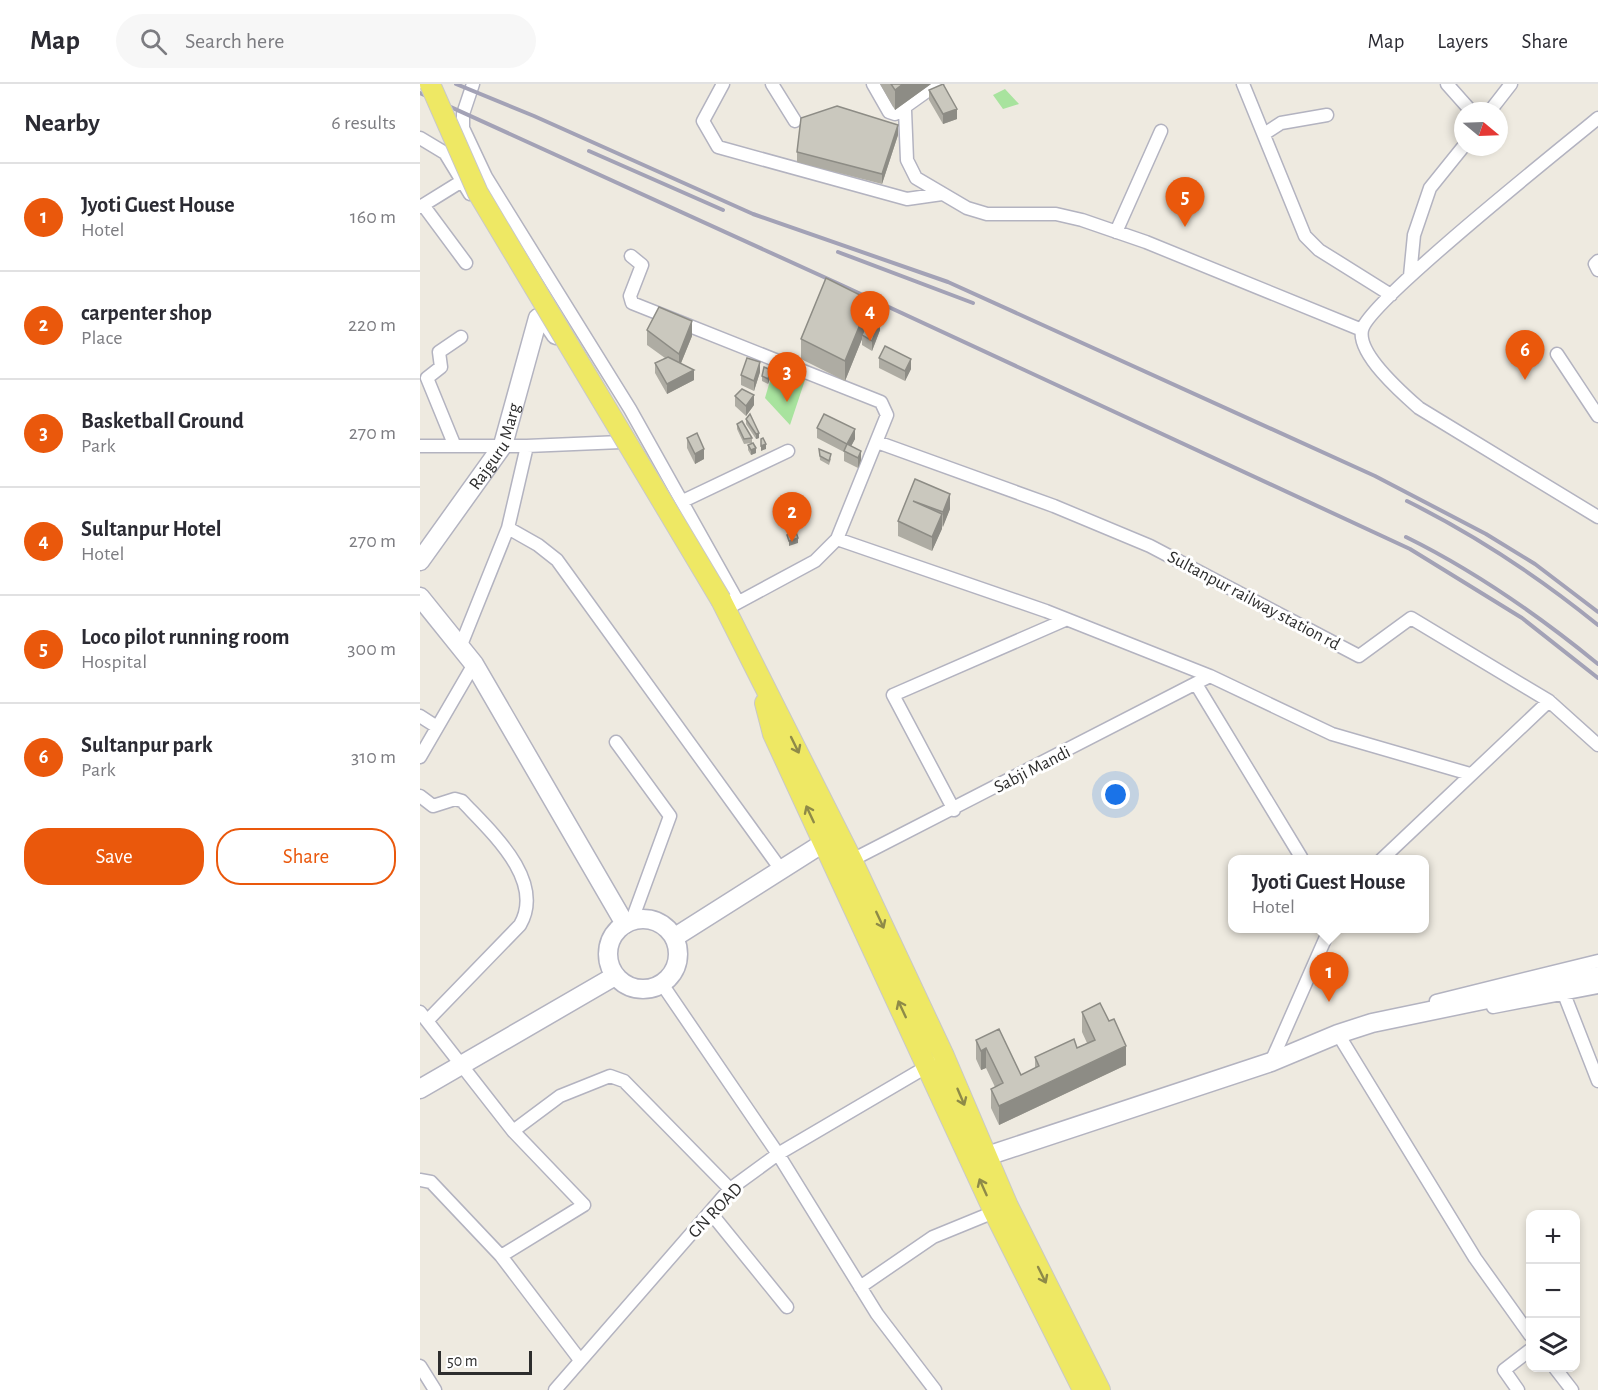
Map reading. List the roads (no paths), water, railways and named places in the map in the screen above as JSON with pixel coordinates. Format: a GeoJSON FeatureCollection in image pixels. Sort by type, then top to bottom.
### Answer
{"type":"FeatureCollection","features":[{"type":"Feature","properties":{"kind":"main road"},"geometry":{"type":"LineString","coordinates":[[430,84],[478,193],[728,604],[757,675],[831,838],[936,1061],[987,1156],[1001,1209],[1100,1390]]}},
{"type":"Feature","properties":{"kind":"main road"},"geometry":{"type":"LineString","coordinates":[[831,838],[852,860],[936,1061],[1083,1390]]}},
{"type":"Feature","properties":{"kind":"street"},"geometry":{"type":"LineString","coordinates":[[473,84],[464,114],[463,128],[486,177],[630,409],[683,501],[728,604]]}},
{"type":"Feature","properties":{"kind":"street"},"geometry":{"type":"LineString","coordinates":[[723,84],[703,121],[718,147],[907,199],[942,194]]}},
{"type":"Feature","properties":{"kind":"street"},"geometry":{"type":"LineString","coordinates":[[772,84],[795,121]]}},
{"type":"Feature","properties":{"kind":"street"},"geometry":{"type":"LineString","coordinates":[[873,84],[889,112],[895,114],[905,110],[936,84]]}},
{"type":"Feature","properties":{"kind":"street"},"geometry":{"type":"LineString","coordinates":[[1243,84],[1310,242],[1391,296]]}},
{"type":"Feature","properties":{"kind":"street"},"geometry":{"type":"LineString","coordinates":[[1447,84],[1463,102]]}},
{"type":"Feature","properties":{"kind":"street"},"geometry":{"type":"LineString","coordinates":[[1497,102],[1511,84]]}},
{"type":"Feature","properties":{"kind":"street"},"geometry":{"type":"LineString","coordinates":[[905,110],[910,168],[916,178],[968,208],[987,214],[1056,214],[1116,232],[1362,330]]}},
{"type":"Feature","properties":{"kind":"street"},"geometry":{"type":"LineString","coordinates":[[1264,134],[1281,123],[1327,115]]}},
{"type":"Feature","properties":{"kind":"street"},"geometry":{"type":"LineString","coordinates":[[1598,118],[1410,276],[1368,317],[1362,330],[1363,344],[1393,386],[1419,408],[1598,516]]}},
{"type":"Feature","properties":{"kind":"street"},"geometry":{"type":"LineString","coordinates":[[1116,232],[1161,131]]}},
{"type":"Feature","properties":{"kind":"street"},"geometry":{"type":"LineString","coordinates":[[420,138],[445,153],[539,317],[550,325],[621,442],[714,606],[728,604],[815,561],[837,539],[887,415],[880,402],[660,320],[630,300],[642,265],[631,256]]}},
{"type":"Feature","properties":{"kind":"street"},"geometry":{"type":"LineString","coordinates":[[1410,276],[1414,235],[1430,188],[1456,156]]}},
{"type":"Feature","properties":{"kind":"street"},"geometry":{"type":"LineString","coordinates":[[462,181],[422,206],[466,263]]}},
{"type":"Feature","properties":{"kind":"street"},"geometry":{"type":"LineString","coordinates":[[1598,261],[1594,264],[1598,270]]}},
{"type":"Feature","properties":{"kind":"street","name":"Rajguru Marg"},"geometry":{"type":"LineString","coordinates":[[420,561],[503,445],[539,317]]}},
{"type":"Feature","properties":{"kind":"street"},"geometry":{"type":"LineString","coordinates":[[454,444],[427,378],[441,367],[439,352],[461,337]]}},
{"type":"Feature","properties":{"kind":"street"},"geometry":{"type":"LineString","coordinates":[[1557,354],[1598,416]]}},
{"type":"Feature","properties":{"kind":"street"},"geometry":{"type":"LineString","coordinates":[[420,446],[454,444],[527,446],[621,442]]}},
{"type":"Feature","properties":{"kind":"street","name":"Sultanpur railway station rd"},"geometry":{"type":"LineString","coordinates":[[877,442],[1054,506],[1150,546],[1359,656],[1411,618],[1549,701],[1598,745]]}},
{"type":"Feature","properties":{"kind":"street"},"geometry":{"type":"LineString","coordinates":[[460,645],[508,528],[527,446]]}},
{"type":"Feature","properties":{"kind":"street"},"geometry":{"type":"LineString","coordinates":[[683,501],[788,451]]}},
{"type":"Feature","properties":{"kind":"street"},"geometry":{"type":"LineString","coordinates":[[508,528],[538,545],[557,560],[782,871]]}},
{"type":"Feature","properties":{"kind":"street"},"geometry":{"type":"LineString","coordinates":[[837,539],[1065,620],[1210,676],[1332,734],[1470,774]]}},
{"type":"Feature","properties":{"kind":"street"},"geometry":{"type":"LineString","coordinates":[[420,597],[474,664],[628,922]]}},
{"type":"Feature","properties":{"kind":"street"},"geometry":{"type":"LineString","coordinates":[[954,810],[893,695],[1065,620]]}},
{"type":"Feature","properties":{"kind":"street"},"geometry":{"type":"LineString","coordinates":[[420,757],[474,664]]}},
{"type":"Feature","properties":{"kind":"street","name":"Sabji Mandi"},"geometry":{"type":"LineString","coordinates":[[852,860],[954,810],[1210,676]]}},
{"type":"Feature","properties":{"kind":"street"},"geometry":{"type":"LineString","coordinates":[[1196,684],[1300,855]]}},
{"type":"Feature","properties":{"kind":"street"},"geometry":{"type":"LineString","coordinates":[[1386,855],[1549,701]]}},
{"type":"Feature","properties":{"kind":"street"},"geometry":{"type":"LineString","coordinates":[[420,716],[437,727]]}},
{"type":"Feature","properties":{"kind":"street"},"geometry":{"type":"LineString","coordinates":[[616,742],[670,816],[628,922]]}},
{"type":"Feature","properties":{"kind":"street"},"geometry":{"type":"LineString","coordinates":[[420,796],[433,806],[454,799],[462,801],[490,832],[521,874],[526,895],[525,914],[520,925],[423,1017],[513,1131],[584,1205],[501,1256]]}},
{"type":"Feature","properties":{"kind":"street"},"geometry":{"type":"LineString","coordinates":[[675,937],[831,838]]}},
{"type":"Feature","properties":{"kind":"street"},"geometry":{"type":"LineString","coordinates":[[649,918],[664,924],[675,937],[679,954],[674,971],[663,984],[646,989],[629,986],[615,976],[608,960],[609,944],[618,929],[628,922],[649,918]]}},
{"type":"Feature","properties":{"kind":"street"},"geometry":{"type":"LineString","coordinates":[[1271,1062],[1328,933]]}},
{"type":"Feature","properties":{"kind":"street"},"geometry":{"type":"LineString","coordinates":[[987,1156],[1271,1062],[1338,1034],[1413,1007],[1598,961]]}},
{"type":"Feature","properties":{"kind":"street"},"geometry":{"type":"LineString","coordinates":[[420,1089],[615,976]]}},
{"type":"Feature","properties":{"kind":"street"},"geometry":{"type":"LineString","coordinates":[[1372,1023],[1598,976]]}},
{"type":"Feature","properties":{"kind":"street"},"geometry":{"type":"LineString","coordinates":[[663,984],[778,1155],[860,1287],[913,1364],[935,1390]]}},
{"type":"Feature","properties":{"kind":"street"},"geometry":{"type":"LineString","coordinates":[[1372,1023],[1401,1024],[1598,987]]}},
{"type":"Feature","properties":{"kind":"street"},"geometry":{"type":"LineString","coordinates":[[1564,993],[1598,1083]]}},
{"type":"Feature","properties":{"kind":"street"},"geometry":{"type":"LineString","coordinates":[[1338,1034],[1475,1258],[1526,1329]]}},
{"type":"Feature","properties":{"kind":"street","name":"GN ROAD"},"geometry":{"type":"LineString","coordinates":[[555,1390],[730,1189],[778,1155],[936,1061]]}},
{"type":"Feature","properties":{"kind":"street"},"geometry":{"type":"LineString","coordinates":[[513,1131],[560,1096],[610,1076],[624,1081],[730,1189]]}},
{"type":"Feature","properties":{"kind":"street"},"geometry":{"type":"LineString","coordinates":[[420,1180],[431,1182],[501,1256],[580,1360]]}},
{"type":"Feature","properties":{"kind":"street"},"geometry":{"type":"LineString","coordinates":[[860,1287],[933,1237],[1001,1209]]}},
{"type":"Feature","properties":{"kind":"street"},"geometry":{"type":"LineString","coordinates":[[710,1212],[787,1307]]}},
{"type":"Feature","properties":{"kind":"street"},"geometry":{"type":"LineString","coordinates":[[1518,1390],[1504,1370],[1526,1353]]}},
{"type":"Feature","properties":{"kind":"street"},"geometry":{"type":"LineString","coordinates":[[421,1368],[435,1390]]}},
{"type":"Feature","properties":{"kind":"street"},"geometry":{"type":"LineString","coordinates":[[1558,1372],[1572,1390]]}},
{"type":"Feature","properties":{"kind":"railway"},"geometry":{"type":"LineString","coordinates":[[456,84],[534,116],[753,214],[948,282],[1375,476],[1486,534],[1535,564],[1598,612]]}},
{"type":"Feature","properties":{"kind":"railway"},"geometry":{"type":"LineString","coordinates":[[420,93],[837,283],[1410,549],[1522,618],[1598,678]]}},
{"type":"Feature","properties":{"kind":"railway"},"geometry":{"type":"LineString","coordinates":[[589,151],[723,210]]}},
{"type":"Feature","properties":{"kind":"railway"},"geometry":{"type":"LineString","coordinates":[[838,252],[973,303]]}},
{"type":"Feature","properties":{"kind":"railway"},"geometry":{"type":"LineString","coordinates":[[1407,501],[1506,558],[1553,590],[1598,625]]}},
{"type":"Feature","properties":{"kind":"railway"},"geometry":{"type":"LineString","coordinates":[[1406,537],[1457,564],[1505,595],[1598,664]]}},
{"type":"Feature","properties":{"kind":"place","name":"Loco pilot running room"},"geometry":{"type":"Point","coordinates":[1185,227]}},
{"type":"Feature","properties":{"kind":"place","name":"Sultanpur Hotel"},"geometry":{"type":"Point","coordinates":[870,341]}},
{"type":"Feature","properties":{"kind":"place","name":"Sultanpur park"},"geometry":{"type":"Point","coordinates":[1525,380]}},
{"type":"Feature","properties":{"kind":"place","name":"Basketball Ground"},"geometry":{"type":"Point","coordinates":[787,402]}},
{"type":"Feature","properties":{"kind":"place","name":"carpenter shop"},"geometry":{"type":"Point","coordinates":[792,542]}},
{"type":"Feature","properties":{"kind":"place","name":"Jyoti Guest House"},"geometry":{"type":"Point","coordinates":[1329,1002]}}]}
